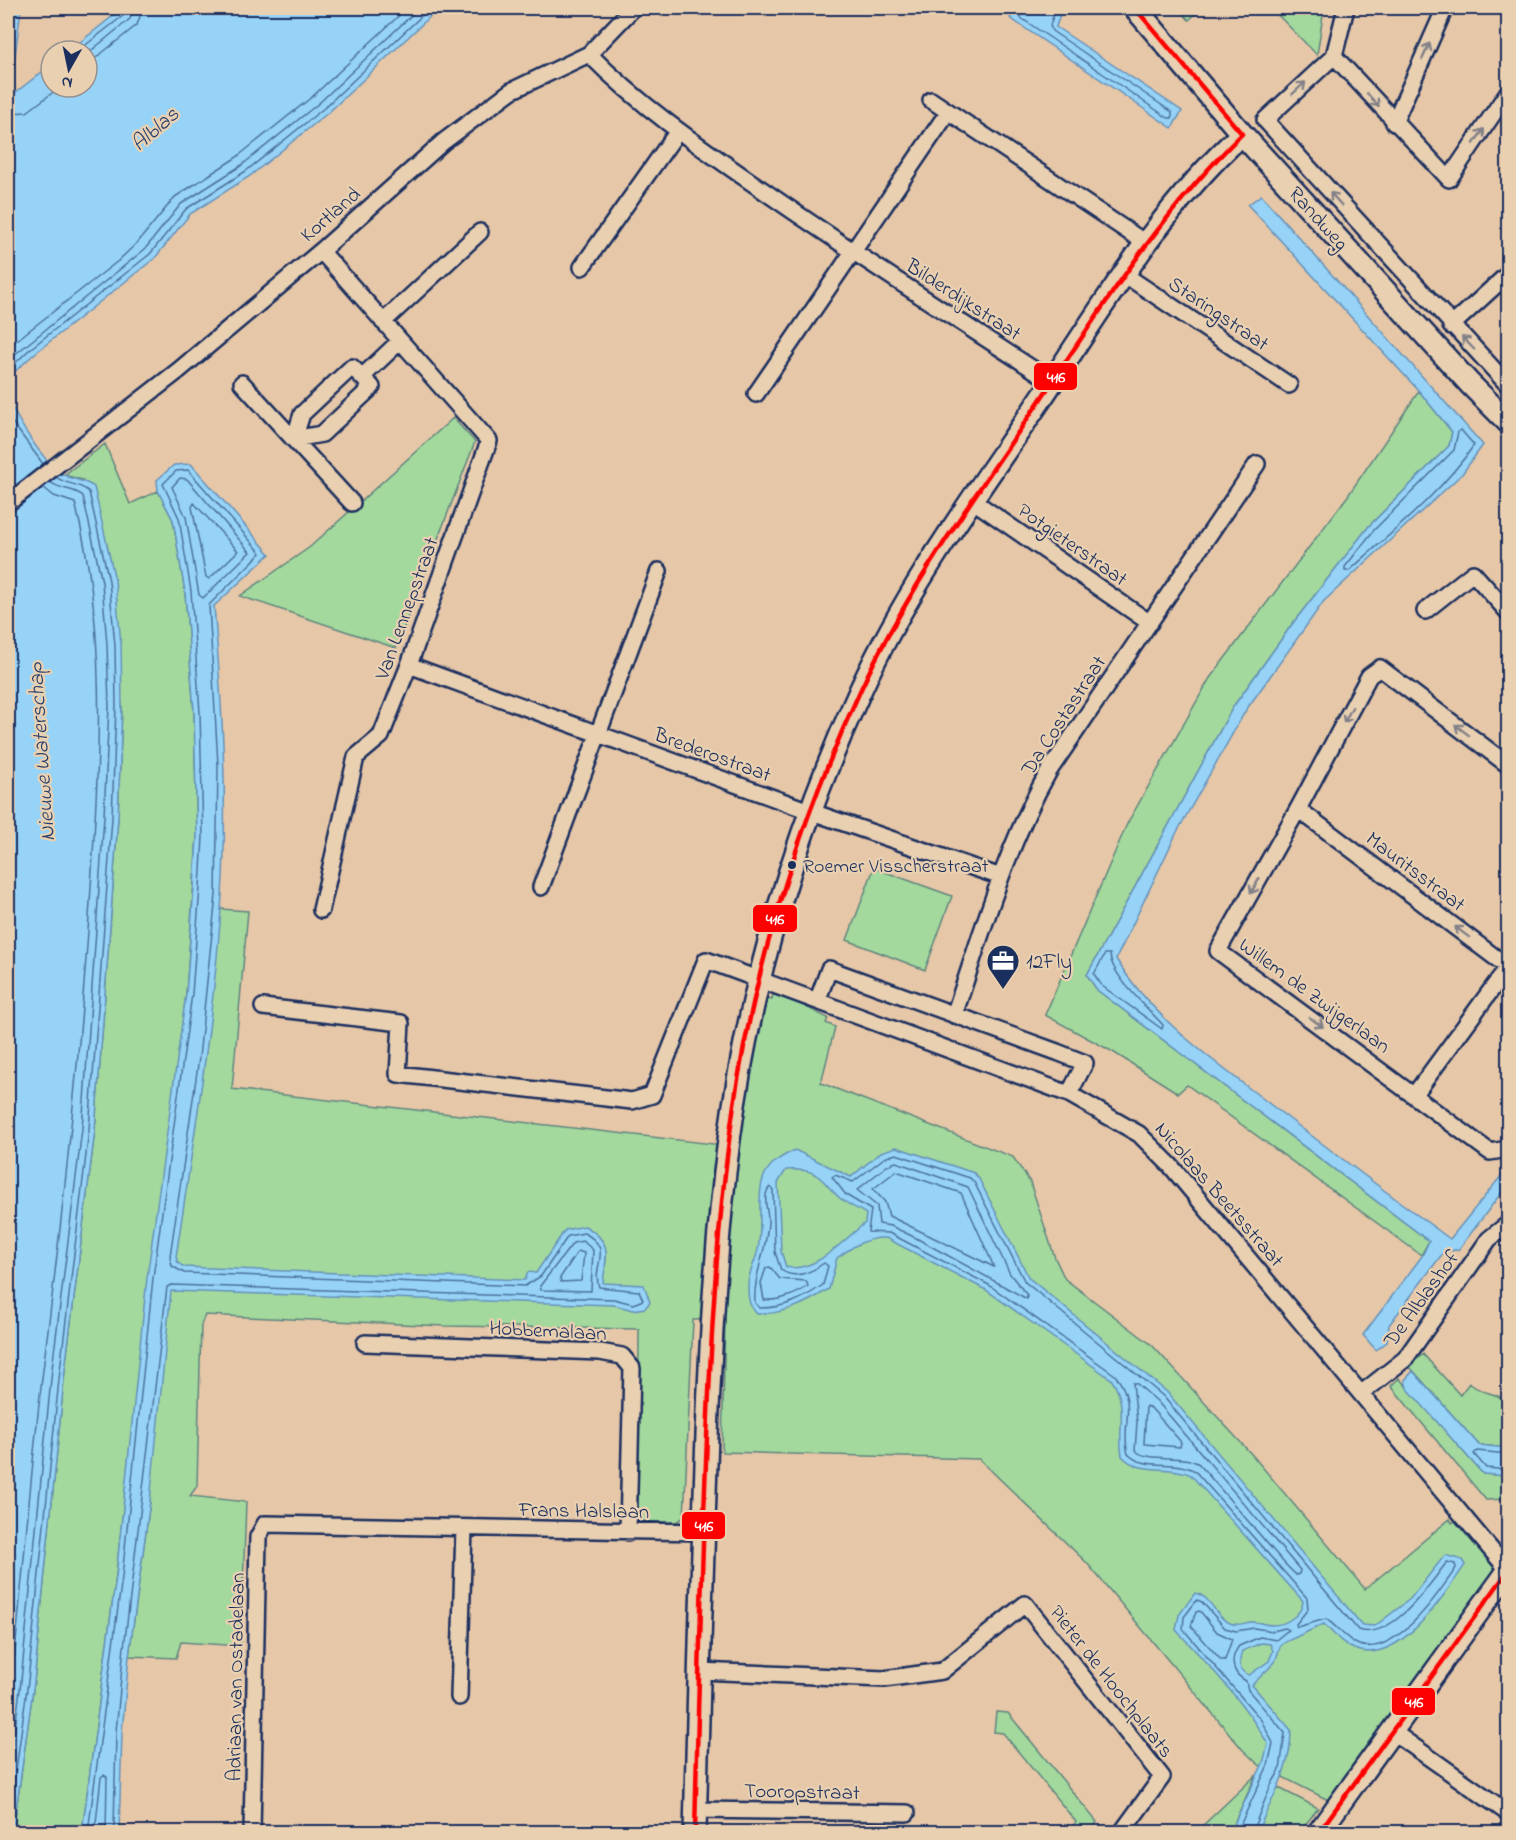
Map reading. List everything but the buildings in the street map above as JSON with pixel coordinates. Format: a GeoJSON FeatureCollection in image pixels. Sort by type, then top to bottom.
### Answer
{"type":"FeatureCollection","features":[{"type":"Feature","properties":{"kind":"street","name":"Kortland"},"geometry":{"type":"LineString","coordinates":[[8,503],[178,371],[321,251],[443,142],[511,91],[589,54],[633,8]]}},
{"type":"Feature","properties":{"kind":"street","name":"Randweg"},"geometry":{"type":"LineString","coordinates":[[1135,8],[1242,134],[1470,384],[1509,422]]}},
{"type":"Feature","properties":{"kind":"street"},"geometry":{"type":"LineString","coordinates":[[1346,8],[1334,57],[1449,179],[1509,92]]}},
{"type":"Feature","properties":{"kind":"street"},"geometry":{"type":"LineString","coordinates":[[1394,123],[1445,8]]}},
{"type":"Feature","properties":{"kind":"street","name":"Bilderdijkstraat"},"geometry":{"type":"LineString","coordinates":[[589,54],[623,87],[678,131],[852,252],[1053,382]]}},
{"type":"Feature","properties":{"kind":"street","name":"Randweg"},"geometry":{"type":"LineString","coordinates":[[1334,57],[1265,120],[1451,326],[1509,385]]}},
{"type":"Feature","properties":{"kind":"street"},"geometry":{"type":"LineString","coordinates":[[931,100],[1147,244]]}},
{"type":"Feature","properties":{"kind":"street"},"geometry":{"type":"LineString","coordinates":[[756,394],[942,121]]}},
{"type":"Feature","properties":{"kind":"street"},"geometry":{"type":"LineString","coordinates":[[582,267],[678,131]]}},
{"type":"Feature","properties":{"kind":"street"},"geometry":{"type":"LineString","coordinates":[[695,1833],[711,1337],[729,1140],[741,1066],[775,924],[812,812],[862,686],[914,590],[972,500],[1147,244],[1208,165],[1242,134]]}},
{"type":"Feature","properties":{"kind":"street"},"geometry":{"type":"LineString","coordinates":[[383,322],[480,232]]}},
{"type":"Feature","properties":{"kind":"street","name":"Van Lennepstraat"},"geometry":{"type":"LineString","coordinates":[[321,251],[489,441],[409,665],[381,736],[356,757],[321,910]]}},
{"type":"Feature","properties":{"kind":"street"},"geometry":{"type":"LineString","coordinates":[[1451,326],[1509,274]]}},
{"type":"Feature","properties":{"kind":"street","name":"Staringstraat"},"geometry":{"type":"LineString","coordinates":[[1125,275],[1289,385]]}},
{"type":"Feature","properties":{"kind":"street"},"geometry":{"type":"LineString","coordinates":[[362,377],[400,341]]}},
{"type":"Feature","properties":{"kind":"street"},"geometry":{"type":"LineString","coordinates":[[352,366],[372,387],[321,434],[294,439],[302,414],[352,366]]}},
{"type":"Feature","properties":{"kind":"street"},"geometry":{"type":"LineString","coordinates":[[242,383],[352,503]]}},
{"type":"Feature","properties":{"kind":"street","name":"Da Costastraat"},"geometry":{"type":"LineString","coordinates":[[954,1015],[1001,877],[1031,803],[1049,771],[1257,464]]}},
{"type":"Feature","properties":{"kind":"street","name":"Potgieterstraat"},"geometry":{"type":"LineString","coordinates":[[972,500],[1150,623]]}},
{"type":"Feature","properties":{"kind":"street"},"geometry":{"type":"LineString","coordinates":[[541,887],[600,735],[659,571]]}},
{"type":"Feature","properties":{"kind":"street"},"geometry":{"type":"LineString","coordinates":[[1425,611],[1473,573],[1507,607]]}},
{"type":"Feature","properties":{"kind":"street","name":"Brederostraat"},"geometry":{"type":"LineString","coordinates":[[409,665],[812,812],[1001,877]]}},
{"type":"Feature","properties":{"kind":"street","name":"Willem de Zwijgerlaan"},"geometry":{"type":"LineString","coordinates":[[1509,765],[1380,668],[1369,676],[1218,951],[1415,1094],[1490,1152],[1509,1149]]}},
{"type":"Feature","properties":{"kind":"street","name":"Mauritsstraat"},"geometry":{"type":"LineString","coordinates":[[1298,809],[1508,967]]}},
{"type":"Feature","properties":{"kind":"street"},"geometry":{"type":"LineString","coordinates":[[263,1008],[401,1023],[398,1074],[632,1101],[652,1095],[706,960],[761,979]]}},
{"type":"Feature","properties":{"kind":"street"},"geometry":{"type":"LineString","coordinates":[[1415,1094],[1508,967]]}},
{"type":"Feature","properties":{"kind":"street"},"geometry":{"type":"LineString","coordinates":[[818,999],[829,969],[1085,1063],[1069,1094]]}},
{"type":"Feature","properties":{"kind":"street","name":"Nicolaas Beetsstraat"},"geometry":{"type":"LineString","coordinates":[[761,979],[1069,1094],[1139,1134],[1170,1165],[1509,1570]]}},
{"type":"Feature","properties":{"kind":"street","name":"De Alblashof"},"geometry":{"type":"LineString","coordinates":[[1362,1393],[1405,1359],[1489,1239],[1509,1224]]}},
{"type":"Feature","properties":{"kind":"street","name":"Hobbemalaan"},"geometry":{"type":"LineString","coordinates":[[364,1343],[600,1352],[622,1356],[632,1368],[628,1532]]}},
{"type":"Feature","properties":{"kind":"street","name":"Frans Halslaan"},"geometry":{"type":"LineString","coordinates":[[265,1524],[703,1532]]}},
{"type":"Feature","properties":{"kind":"street","name":"Adriaan van Ostadelaan"},"geometry":{"type":"LineString","coordinates":[[252,1833],[258,1537],[265,1524]]}},
{"type":"Feature","properties":{"kind":"street"},"geometry":{"type":"LineString","coordinates":[[459,1697],[464,1528]]}},
{"type":"Feature","properties":{"kind":"street"},"geometry":{"type":"LineString","coordinates":[[1319,1833],[1509,1570]]}},
{"type":"Feature","properties":{"kind":"street","name":"Pieter de Hoochplaats"},"geometry":{"type":"LineString","coordinates":[[699,1671],[884,1679],[942,1671],[1024,1605],[1162,1778],[1122,1833]]}},
{"type":"Feature","properties":{"kind":"street"},"geometry":{"type":"LineString","coordinates":[[1393,1732],[1509,1813]]}},
{"type":"Feature","properties":{"kind":"street","name":"Tooropstraat"},"geometry":{"type":"LineString","coordinates":[[696,1810],[907,1814]]}},
{"type":"Feature","properties":{"kind":"green space"},"geometry":{"type":"Polygon","coordinates":[[[1178,8],[1202,8],[1189,20],[1178,8]]]}},
{"type":"Feature","properties":{"kind":"green space"},"geometry":{"type":"Polygon","coordinates":[[[1271,8],[1324,8],[1317,55],[1271,8]]]}},
{"type":"Feature","properties":{"kind":"green space"},"geometry":{"type":"Polygon","coordinates":[[[1419,391],[1452,432],[1449,446],[1369,526],[1293,623],[1233,707],[1087,975],[1097,990],[1429,1241],[1421,1255],[1187,1085],[1178,1093],[1113,1052],[1045,1015],[1127,824],[1210,678],[1347,497],[1419,391]]]}},
{"type":"Feature","properties":{"kind":"green space"},"geometry":{"type":"Polygon","coordinates":[[[453,418],[475,442],[396,648],[240,596],[310,547],[453,418]]]}},
{"type":"Feature","properties":{"kind":"green space"},"geometry":{"type":"Polygon","coordinates":[[[105,444],[130,504],[158,491],[173,520],[185,592],[194,712],[197,837],[186,994],[175,1085],[205,1059],[220,909],[248,911],[232,1089],[739,1147],[763,996],[772,999],[774,991],[828,1018],[826,1023],[835,1027],[821,1083],[1013,1157],[1030,1182],[1055,1258],[1065,1279],[1152,1345],[1253,1456],[1365,1589],[1450,1519],[1452,1523],[1459,1517],[1500,1571],[1334,1803],[1259,1765],[1243,1750],[1087,1563],[979,1459],[722,1452],[725,1319],[693,1320],[684,1517],[674,1523],[655,1525],[638,1518],[639,1329],[445,1326],[205,1315],[201,1325],[197,1486],[190,1496],[246,1502],[241,1646],[181,1642],[176,1658],[129,1656],[150,1501],[145,1307],[116,1576],[82,1832],[13,1832],[34,1682],[65,1370],[95,1130],[118,818],[122,706],[83,480],[64,475],[105,444]]]}},
{"type":"Feature","properties":{"kind":"green space"},"geometry":{"type":"Polygon","coordinates":[[[874,868],[952,896],[925,970],[847,940],[874,868]]]}},
{"type":"Feature","properties":{"kind":"green space"},"geometry":{"type":"Polygon","coordinates":[[[1423,1354],[1460,1395],[1469,1383],[1508,1402],[1508,1448],[1479,1445],[1409,1366],[1423,1354]]]}},
{"type":"Feature","properties":{"kind":"green space"},"geometry":{"type":"Polygon","coordinates":[[[1399,1378],[1483,1474],[1508,1476],[1508,1499],[1486,1500],[1391,1386],[1399,1378]]]}},
{"type":"Feature","properties":{"kind":"green space"},"geometry":{"type":"Polygon","coordinates":[[[996,1712],[1008,1713],[1097,1822],[1090,1832],[1068,1832],[1076,1822],[1003,1733],[994,1732],[996,1712]]]}},
{"type":"Feature","properties":{"kind":"green space"},"geometry":{"type":"Polygon","coordinates":[[[1256,1775],[1230,1832],[1196,1832],[1256,1775]]]}},
{"type":"Feature","properties":{"kind":"green space"},"geometry":{"type":"Polygon","coordinates":[[[1277,1787],[1318,1808],[1300,1832],[1257,1832],[1277,1787]]]}},
{"type":"Feature","properties":{"kind":"water"},"geometry":{"type":"Polygon","coordinates":[[[8,8],[21,8],[11,88],[16,92],[39,74],[39,99],[99,99],[99,39],[84,39],[123,8],[439,8],[329,112],[250,176],[190,214],[155,258],[34,354],[10,376],[11,404],[23,427],[40,451],[64,475],[94,487],[115,580],[121,644],[122,706],[118,818],[95,1130],[65,1370],[34,1682],[13,1832],[8,1832],[8,8]]]}},
{"type":"Feature","properties":{"kind":"water"},"geometry":{"type":"Polygon","coordinates":[[[1017,8],[1062,8],[1056,27],[1182,111],[1172,128],[1010,18],[1017,8]]]}},
{"type":"Feature","properties":{"kind":"water"},"geometry":{"type":"Polygon","coordinates":[[[1261,195],[1483,445],[1462,474],[1324,601],[1246,710],[1177,832],[1116,959],[1149,1002],[1188,1040],[1450,1239],[1506,1170],[1508,1173],[1508,1184],[1459,1249],[1443,1253],[1389,1325],[1387,1342],[1376,1350],[1363,1335],[1422,1256],[1429,1241],[1097,990],[1087,975],[1233,707],[1293,623],[1369,526],[1449,446],[1452,432],[1419,391],[1248,205],[1261,195]]]}},
{"type":"Feature","properties":{"kind":"water"},"geometry":{"type":"Polygon","coordinates":[[[191,464],[270,554],[214,606],[223,751],[224,860],[209,1032],[176,1257],[178,1263],[184,1267],[525,1280],[528,1272],[536,1273],[565,1230],[585,1226],[600,1238],[606,1250],[603,1283],[644,1285],[650,1302],[645,1308],[633,1310],[614,1305],[171,1291],[150,1501],[129,1656],[122,1732],[119,1832],[82,1832],[116,1576],[147,1278],[186,994],[197,836],[194,712],[185,592],[173,520],[158,491],[157,480],[174,465],[191,464]]]}},
{"type":"Feature","properties":{"kind":"water"},"geometry":{"type":"Polygon","coordinates":[[[896,1147],[974,1173],[1029,1278],[1167,1392],[1362,1625],[1375,1626],[1410,1599],[1445,1555],[1462,1560],[1465,1565],[1433,1609],[1405,1637],[1389,1647],[1373,1652],[1357,1650],[1344,1643],[1324,1624],[1281,1644],[1275,1662],[1252,1685],[1291,1730],[1288,1758],[1284,1770],[1257,1832],[1230,1832],[1263,1763],[1268,1744],[1237,1699],[1176,1630],[1179,1615],[1195,1593],[1206,1599],[1225,1620],[1236,1625],[1253,1622],[1272,1625],[1283,1623],[1300,1611],[1303,1601],[1191,1475],[1173,1470],[1137,1466],[1122,1456],[1120,1398],[1111,1379],[986,1290],[886,1238],[866,1241],[837,1258],[829,1289],[812,1299],[786,1310],[767,1314],[757,1314],[750,1304],[748,1280],[759,1240],[762,1184],[770,1167],[777,1160],[795,1150],[851,1177],[881,1152],[896,1147]],[[786,1170],[778,1183],[781,1251],[786,1267],[797,1268],[828,1254],[865,1223],[866,1214],[841,1199],[813,1173],[786,1170]],[[1261,1643],[1242,1651],[1240,1666],[1242,1671],[1249,1675],[1269,1661],[1273,1651],[1270,1644],[1261,1643]]]}},
{"type":"Feature","properties":{"kind":"water"},"geometry":{"type":"Polygon","coordinates":[[[1413,1371],[1479,1445],[1508,1448],[1508,1476],[1483,1474],[1407,1388],[1405,1380],[1413,1371]]]}},
{"type":"Feature","properties":{"kind":"transit line","name":"416"},"geometry":{"type":"LineString","coordinates":[[1135,8],[1242,134]]}},
{"type":"Feature","properties":{"kind":"transit line","name":"416"},"geometry":{"type":"LineString","coordinates":[[695,1832],[706,1462],[713,1320],[724,1179],[737,1085],[747,1034],[771,932],[786,882],[820,784],[840,736],[899,615],[966,509],[1107,300],[1184,197],[1242,134]]}},
{"type":"Feature","properties":{"kind":"transit line","name":"416"},"geometry":{"type":"LineString","coordinates":[[1319,1832],[1508,1571]]}},
{"type":"Feature","properties":{"kind":"place","name":"Roemer Visscherstraat"},"geometry":{"type":"Point","coordinates":[792,865]}},
{"type":"Feature","properties":{"kind":"place","name":"12Fly"},"geometry":{"type":"Point","coordinates":[1003,990]}},
{"type":"Feature","properties":{"kind":"water label","name":"Alblas"},"geometry":{"type":"Point","coordinates":[154,128]}},
{"type":"Feature","properties":{"kind":"water label","name":"Nieuwe Waterschap"},"geometry":{"type":"Point","coordinates":[40,752]}}]}
